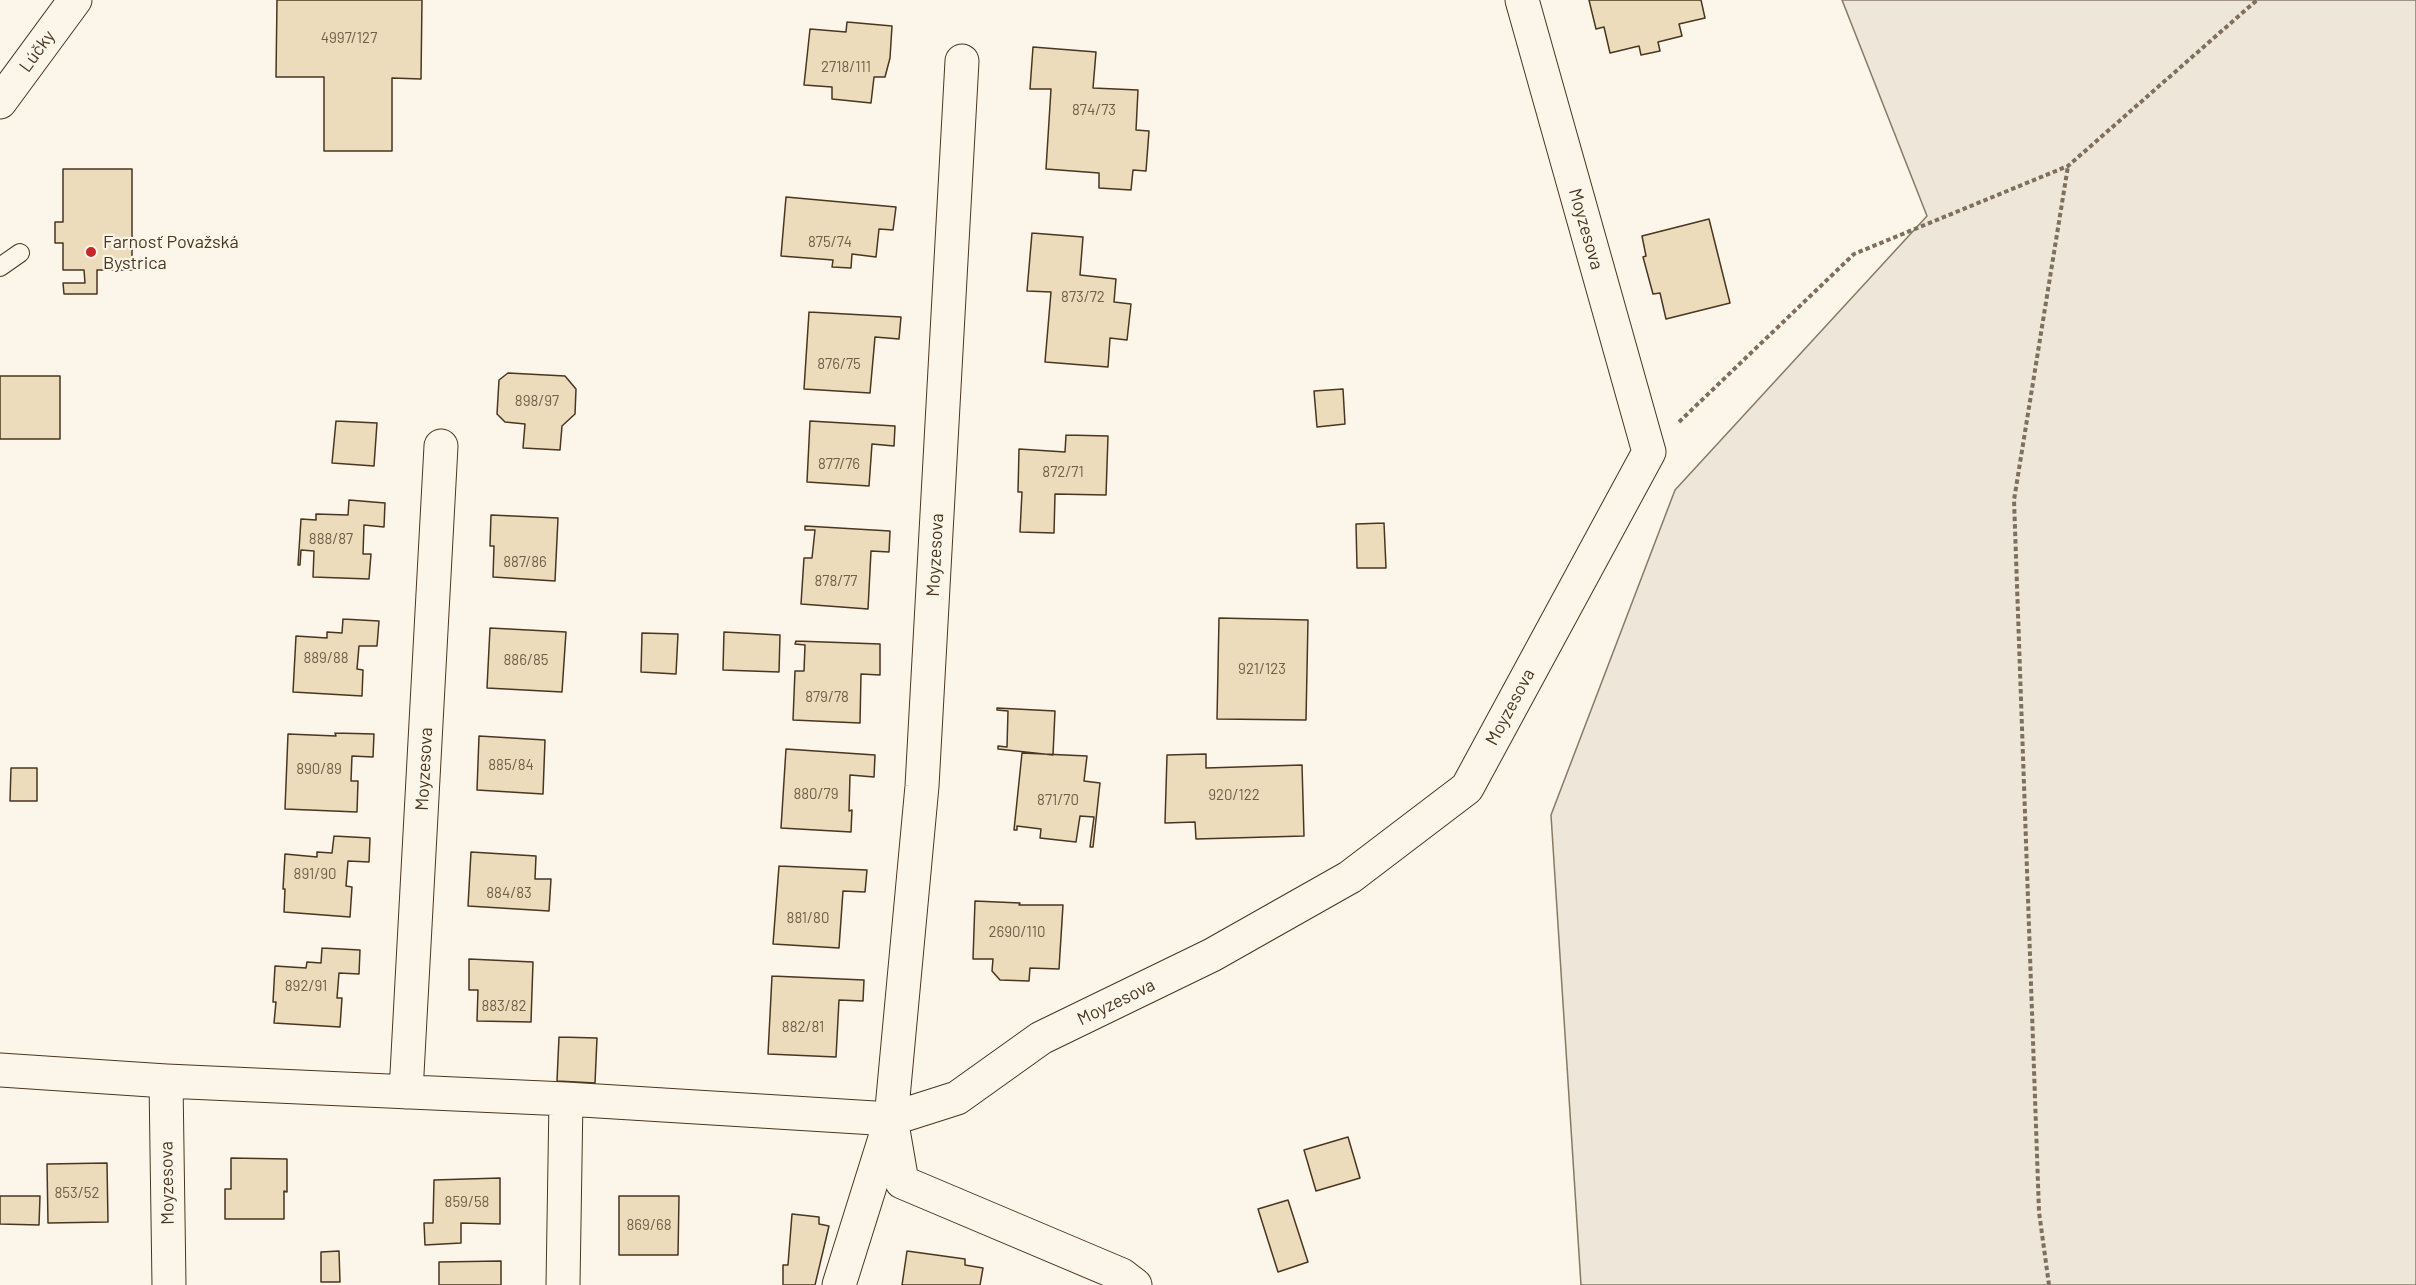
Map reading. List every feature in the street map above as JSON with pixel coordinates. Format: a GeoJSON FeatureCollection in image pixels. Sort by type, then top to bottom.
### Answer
{"type":"FeatureCollection","features":[{"type":"Feature","properties":{"kind":"street","name":"Lúčky"},"geometry":{"type":"LineString","coordinates":[[0,102],[75,0]]}},
{"type":"Feature","properties":{"kind":"street","name":"Moyzesova"},"geometry":{"type":"LineString","coordinates":[[0,1070],[166,1081],[566,1099],[891,1119],[957,1098],[1041,1038],[1212,955],[1350,877],[1467,788],[1649,452],[1522,0]]}},
{"type":"Feature","properties":{"kind":"street","name":"Moyzesova"},"geometry":{"type":"LineString","coordinates":[[839,1285],[891,1119],[922,786],[962,61]]}},
{"type":"Feature","properties":{"kind":"street","name":"Moyzesova"},"geometry":{"type":"LineString","coordinates":[[406,1092],[441,446]]}},
{"type":"Feature","properties":{"kind":"street","name":"Moyzesova"},"geometry":{"type":"LineString","coordinates":[[166,1081],[169,1285]]}},
{"type":"Feature","properties":{"kind":"street"},"geometry":{"type":"LineString","coordinates":[[563,1285],[566,1099]]}},
{"type":"Feature","properties":{"kind":"street","name":"Moyzesova"},"geometry":{"type":"LineString","coordinates":[[891,1119],[902,1182],[1122,1275],[1136,1285]]}},
{"type":"Feature","properties":{"kind":"lane"},"geometry":{"type":"LineString","coordinates":[[0,267],[20,253]]}},
{"type":"Feature","properties":{"kind":"path"},"geometry":{"type":"LineString","coordinates":[[1649,452],[1854,254],[2068,166],[2257,0]]}},
{"type":"Feature","properties":{"kind":"path"},"geometry":{"type":"LineString","coordinates":[[2049,1285],[2039,1212],[2014,500],[2068,166]]}},
{"type":"Feature","properties":{"kind":"shaded area"},"geometry":{"type":"Polygon","coordinates":[[[1842,0],[2416,0],[2416,1285],[1581,1285],[1551,815],[1675,490],[1927,216],[1842,0]]]}},
{"type":"Feature","properties":{"kind":"building"},"geometry":{"type":"Polygon","coordinates":[[[277,0],[422,0],[421,79],[392,78],[392,151],[324,151],[324,77],[276,77],[277,0]]]}},
{"type":"Feature","properties":{"kind":"building"},"geometry":{"type":"Polygon","coordinates":[[[1589,0],[1701,0],[1705,18],[1679,24],[1682,36],[1658,42],[1660,51],[1641,55],[1639,46],[1610,53],[1604,27],[1596,29],[1589,0]]]}},
{"type":"Feature","properties":{"kind":"building"},"geometry":{"type":"Polygon","coordinates":[[[847,22],[892,26],[890,58],[885,77],[874,77],[871,103],[832,99],[832,87],[804,85],[810,29],[846,32],[847,22]]]}},
{"type":"Feature","properties":{"kind":"building"},"geometry":{"type":"Polygon","coordinates":[[[1033,47],[1096,52],[1093,88],[1138,90],[1136,130],[1149,131],[1146,171],[1133,170],[1131,190],[1099,188],[1099,173],[1046,169],[1051,89],[1030,89],[1033,47]]]}},
{"type":"Feature","properties":{"kind":"building"},"geometry":{"type":"Polygon","coordinates":[[[63,169],[132,169],[132,270],[97,270],[97,294],[64,294],[63,283],[85,283],[84,270],[63,270],[63,243],[55,243],[55,222],[63,222],[63,169]]]}},
{"type":"Feature","properties":{"kind":"building"},"geometry":{"type":"Polygon","coordinates":[[[786,197],[896,207],[893,230],[879,229],[876,257],[852,254],[851,268],[832,267],[833,260],[781,256],[786,197]]]}},
{"type":"Feature","properties":{"kind":"building"},"geometry":{"type":"Polygon","coordinates":[[[1709,219],[1730,303],[1666,319],[1660,293],[1653,294],[1643,257],[1646,256],[1642,236],[1709,219]]]}},
{"type":"Feature","properties":{"kind":"building"},"geometry":{"type":"Polygon","coordinates":[[[1032,233],[1083,237],[1080,275],[1116,279],[1114,302],[1131,304],[1127,340],[1110,338],[1108,367],[1045,362],[1051,292],[1027,291],[1032,233]]]}},
{"type":"Feature","properties":{"kind":"building"},"geometry":{"type":"Polygon","coordinates":[[[809,312],[901,317],[899,339],[875,337],[870,393],[804,389],[809,312]]]}},
{"type":"Feature","properties":{"kind":"building"},"geometry":{"type":"Polygon","coordinates":[[[508,373],[565,376],[576,389],[575,414],[562,426],[560,450],[523,448],[525,424],[505,422],[497,414],[499,380],[508,373]]]}},
{"type":"Feature","properties":{"kind":"building"},"geometry":{"type":"Polygon","coordinates":[[[0,376],[60,376],[60,439],[0,439],[0,376]]]}},
{"type":"Feature","properties":{"kind":"building"},"geometry":{"type":"Polygon","coordinates":[[[1343,389],[1345,424],[1317,427],[1314,391],[1343,389]]]}},
{"type":"Feature","properties":{"kind":"building"},"geometry":{"type":"Polygon","coordinates":[[[336,421],[377,423],[374,466],[332,463],[336,421]]]}},
{"type":"Feature","properties":{"kind":"building"},"geometry":{"type":"Polygon","coordinates":[[[810,421],[895,426],[894,446],[872,444],[869,486],[807,482],[810,421]]]}},
{"type":"Feature","properties":{"kind":"building"},"geometry":{"type":"Polygon","coordinates":[[[1066,435],[1108,436],[1106,495],[1055,494],[1054,533],[1020,532],[1022,492],[1018,492],[1019,449],[1065,452],[1066,435]]]}},
{"type":"Feature","properties":{"kind":"building"},"geometry":{"type":"Polygon","coordinates":[[[349,500],[385,503],[384,527],[364,525],[363,554],[371,554],[369,579],[313,577],[314,551],[301,550],[300,565],[298,565],[301,519],[316,520],[316,514],[348,515],[349,500]]]}},
{"type":"Feature","properties":{"kind":"building"},"geometry":{"type":"Polygon","coordinates":[[[491,515],[558,518],[555,581],[493,577],[494,546],[490,546],[491,515]]]}},
{"type":"Feature","properties":{"kind":"building"},"geometry":{"type":"Polygon","coordinates":[[[1384,523],[1386,568],[1357,568],[1356,524],[1384,523]]]}},
{"type":"Feature","properties":{"kind":"building"},"geometry":{"type":"Polygon","coordinates":[[[805,526],[890,531],[889,552],[871,551],[868,609],[801,604],[804,558],[812,558],[815,530],[805,530],[805,526]]]}},
{"type":"Feature","properties":{"kind":"building"},"geometry":{"type":"Polygon","coordinates":[[[1219,618],[1308,620],[1306,720],[1217,719],[1219,618]]]}},
{"type":"Feature","properties":{"kind":"building"},"geometry":{"type":"Polygon","coordinates":[[[343,619],[379,621],[377,646],[359,646],[357,669],[363,670],[362,696],[293,692],[296,636],[327,638],[327,632],[342,633],[343,619]]]}},
{"type":"Feature","properties":{"kind":"building"},"geometry":{"type":"Polygon","coordinates":[[[490,628],[566,632],[562,692],[487,688],[490,628]]]}},
{"type":"Feature","properties":{"kind":"building"},"geometry":{"type":"Polygon","coordinates":[[[724,632],[780,635],[779,672],[723,670],[724,632]]]}},
{"type":"Feature","properties":{"kind":"building"},"geometry":{"type":"Polygon","coordinates":[[[642,633],[678,634],[676,674],[641,672],[642,633]]]}},
{"type":"Feature","properties":{"kind":"building"},"geometry":{"type":"Polygon","coordinates":[[[796,641],[880,644],[880,675],[861,674],[860,723],[793,720],[795,671],[804,671],[805,645],[795,644],[796,641]]]}},
{"type":"Feature","properties":{"kind":"building"},"geometry":{"type":"Polygon","coordinates":[[[997,708],[1055,711],[1053,755],[998,749],[998,746],[1007,747],[1008,711],[997,710],[997,708]]]}},
{"type":"Feature","properties":{"kind":"building"},"geometry":{"type":"Polygon","coordinates":[[[335,733],[374,734],[373,757],[352,756],[351,781],[358,781],[357,812],[285,809],[288,734],[336,736],[335,733]]]}},
{"type":"Feature","properties":{"kind":"building"},"geometry":{"type":"Polygon","coordinates":[[[479,736],[545,740],[543,794],[477,790],[479,736]]]}},
{"type":"Feature","properties":{"kind":"building"},"geometry":{"type":"Polygon","coordinates":[[[786,749],[875,755],[874,777],[850,775],[851,832],[781,828],[786,749]]]}},
{"type":"Feature","properties":{"kind":"building"},"geometry":{"type":"Polygon","coordinates":[[[1022,753],[1087,756],[1084,781],[1100,783],[1093,847],[1090,847],[1094,817],[1080,816],[1076,842],[1040,838],[1041,829],[1017,826],[1017,830],[1014,830],[1022,753]]]}},
{"type":"Feature","properties":{"kind":"building"},"geometry":{"type":"Polygon","coordinates":[[[1206,754],[1206,768],[1302,765],[1304,836],[1196,839],[1195,822],[1165,823],[1167,755],[1206,754]]]}},
{"type":"Feature","properties":{"kind":"building"},"geometry":{"type":"Polygon","coordinates":[[[11,768],[37,768],[37,801],[10,801],[11,768]]]}},
{"type":"Feature","properties":{"kind":"building"},"geometry":{"type":"Polygon","coordinates":[[[334,836],[370,838],[369,862],[348,861],[346,886],[352,887],[350,917],[284,912],[285,854],[317,857],[317,852],[332,853],[334,836]]]}},
{"type":"Feature","properties":{"kind":"building"},"geometry":{"type":"Polygon","coordinates":[[[471,852],[536,856],[535,879],[551,879],[549,911],[468,906],[471,852]]]}},
{"type":"Feature","properties":{"kind":"building"},"geometry":{"type":"Polygon","coordinates":[[[779,866],[867,870],[865,892],[843,891],[839,948],[773,944],[779,866]]]}},
{"type":"Feature","properties":{"kind":"building"},"geometry":{"type":"Polygon","coordinates":[[[975,901],[1020,903],[1019,905],[1063,905],[1059,969],[1030,968],[1029,981],[1000,980],[992,971],[993,959],[973,959],[975,901]]]}},
{"type":"Feature","properties":{"kind":"building"},"geometry":{"type":"Polygon","coordinates":[[[322,948],[360,950],[359,974],[339,973],[337,998],[342,998],[340,1027],[274,1023],[275,966],[306,968],[307,962],[321,963],[322,948]]]}},
{"type":"Feature","properties":{"kind":"building"},"geometry":{"type":"Polygon","coordinates":[[[469,959],[533,962],[531,1022],[477,1021],[478,990],[469,990],[469,959]]]}},
{"type":"Feature","properties":{"kind":"building"},"geometry":{"type":"Polygon","coordinates":[[[772,976],[864,980],[863,1001],[839,1000],[836,1057],[768,1054],[772,976]]]}},
{"type":"Feature","properties":{"kind":"building"},"geometry":{"type":"Polygon","coordinates":[[[559,1037],[597,1038],[595,1083],[557,1081],[559,1037]]]}},
{"type":"Feature","properties":{"kind":"building"},"geometry":{"type":"Polygon","coordinates":[[[1348,1137],[1360,1178],[1316,1191],[1304,1150],[1348,1137]]]}},
{"type":"Feature","properties":{"kind":"building"},"geometry":{"type":"Polygon","coordinates":[[[231,1158],[287,1159],[284,1219],[225,1219],[225,1189],[231,1189],[231,1158]]]}},
{"type":"Feature","properties":{"kind":"building"},"geometry":{"type":"Polygon","coordinates":[[[107,1163],[108,1222],[48,1223],[47,1164],[107,1163]]]}},
{"type":"Feature","properties":{"kind":"building"},"geometry":{"type":"Polygon","coordinates":[[[500,1178],[500,1224],[461,1223],[461,1243],[425,1245],[424,1223],[433,1223],[434,1180],[500,1178]]]}},
{"type":"Feature","properties":{"kind":"building"},"geometry":{"type":"Polygon","coordinates":[[[0,1196],[40,1196],[39,1225],[0,1224],[0,1196]]]}},
{"type":"Feature","properties":{"kind":"building"},"geometry":{"type":"Polygon","coordinates":[[[619,1196],[679,1196],[678,1255],[619,1255],[619,1196]]]}},
{"type":"Feature","properties":{"kind":"building"},"geometry":{"type":"Polygon","coordinates":[[[1288,1200],[1308,1262],[1278,1272],[1258,1209],[1288,1200]]]}},
{"type":"Feature","properties":{"kind":"building"},"geometry":{"type":"Polygon","coordinates":[[[792,1214],[819,1217],[819,1224],[829,1226],[815,1285],[783,1285],[783,1265],[788,1265],[792,1214]]]}},
{"type":"Feature","properties":{"kind":"building"},"geometry":{"type":"Polygon","coordinates":[[[339,1251],[340,1282],[321,1282],[321,1252],[339,1251]]]}},
{"type":"Feature","properties":{"kind":"building"},"geometry":{"type":"Polygon","coordinates":[[[907,1251],[965,1259],[965,1265],[983,1268],[980,1285],[902,1285],[907,1251]]]}},
{"type":"Feature","properties":{"kind":"building"},"geometry":{"type":"Polygon","coordinates":[[[501,1261],[501,1285],[439,1285],[439,1262],[501,1261]]]}},
{"type":"Feature","properties":{"kind":"place","name":"Farnosť Považská Bystrica"},"geometry":{"type":"Point","coordinates":[91,252]}}]}
